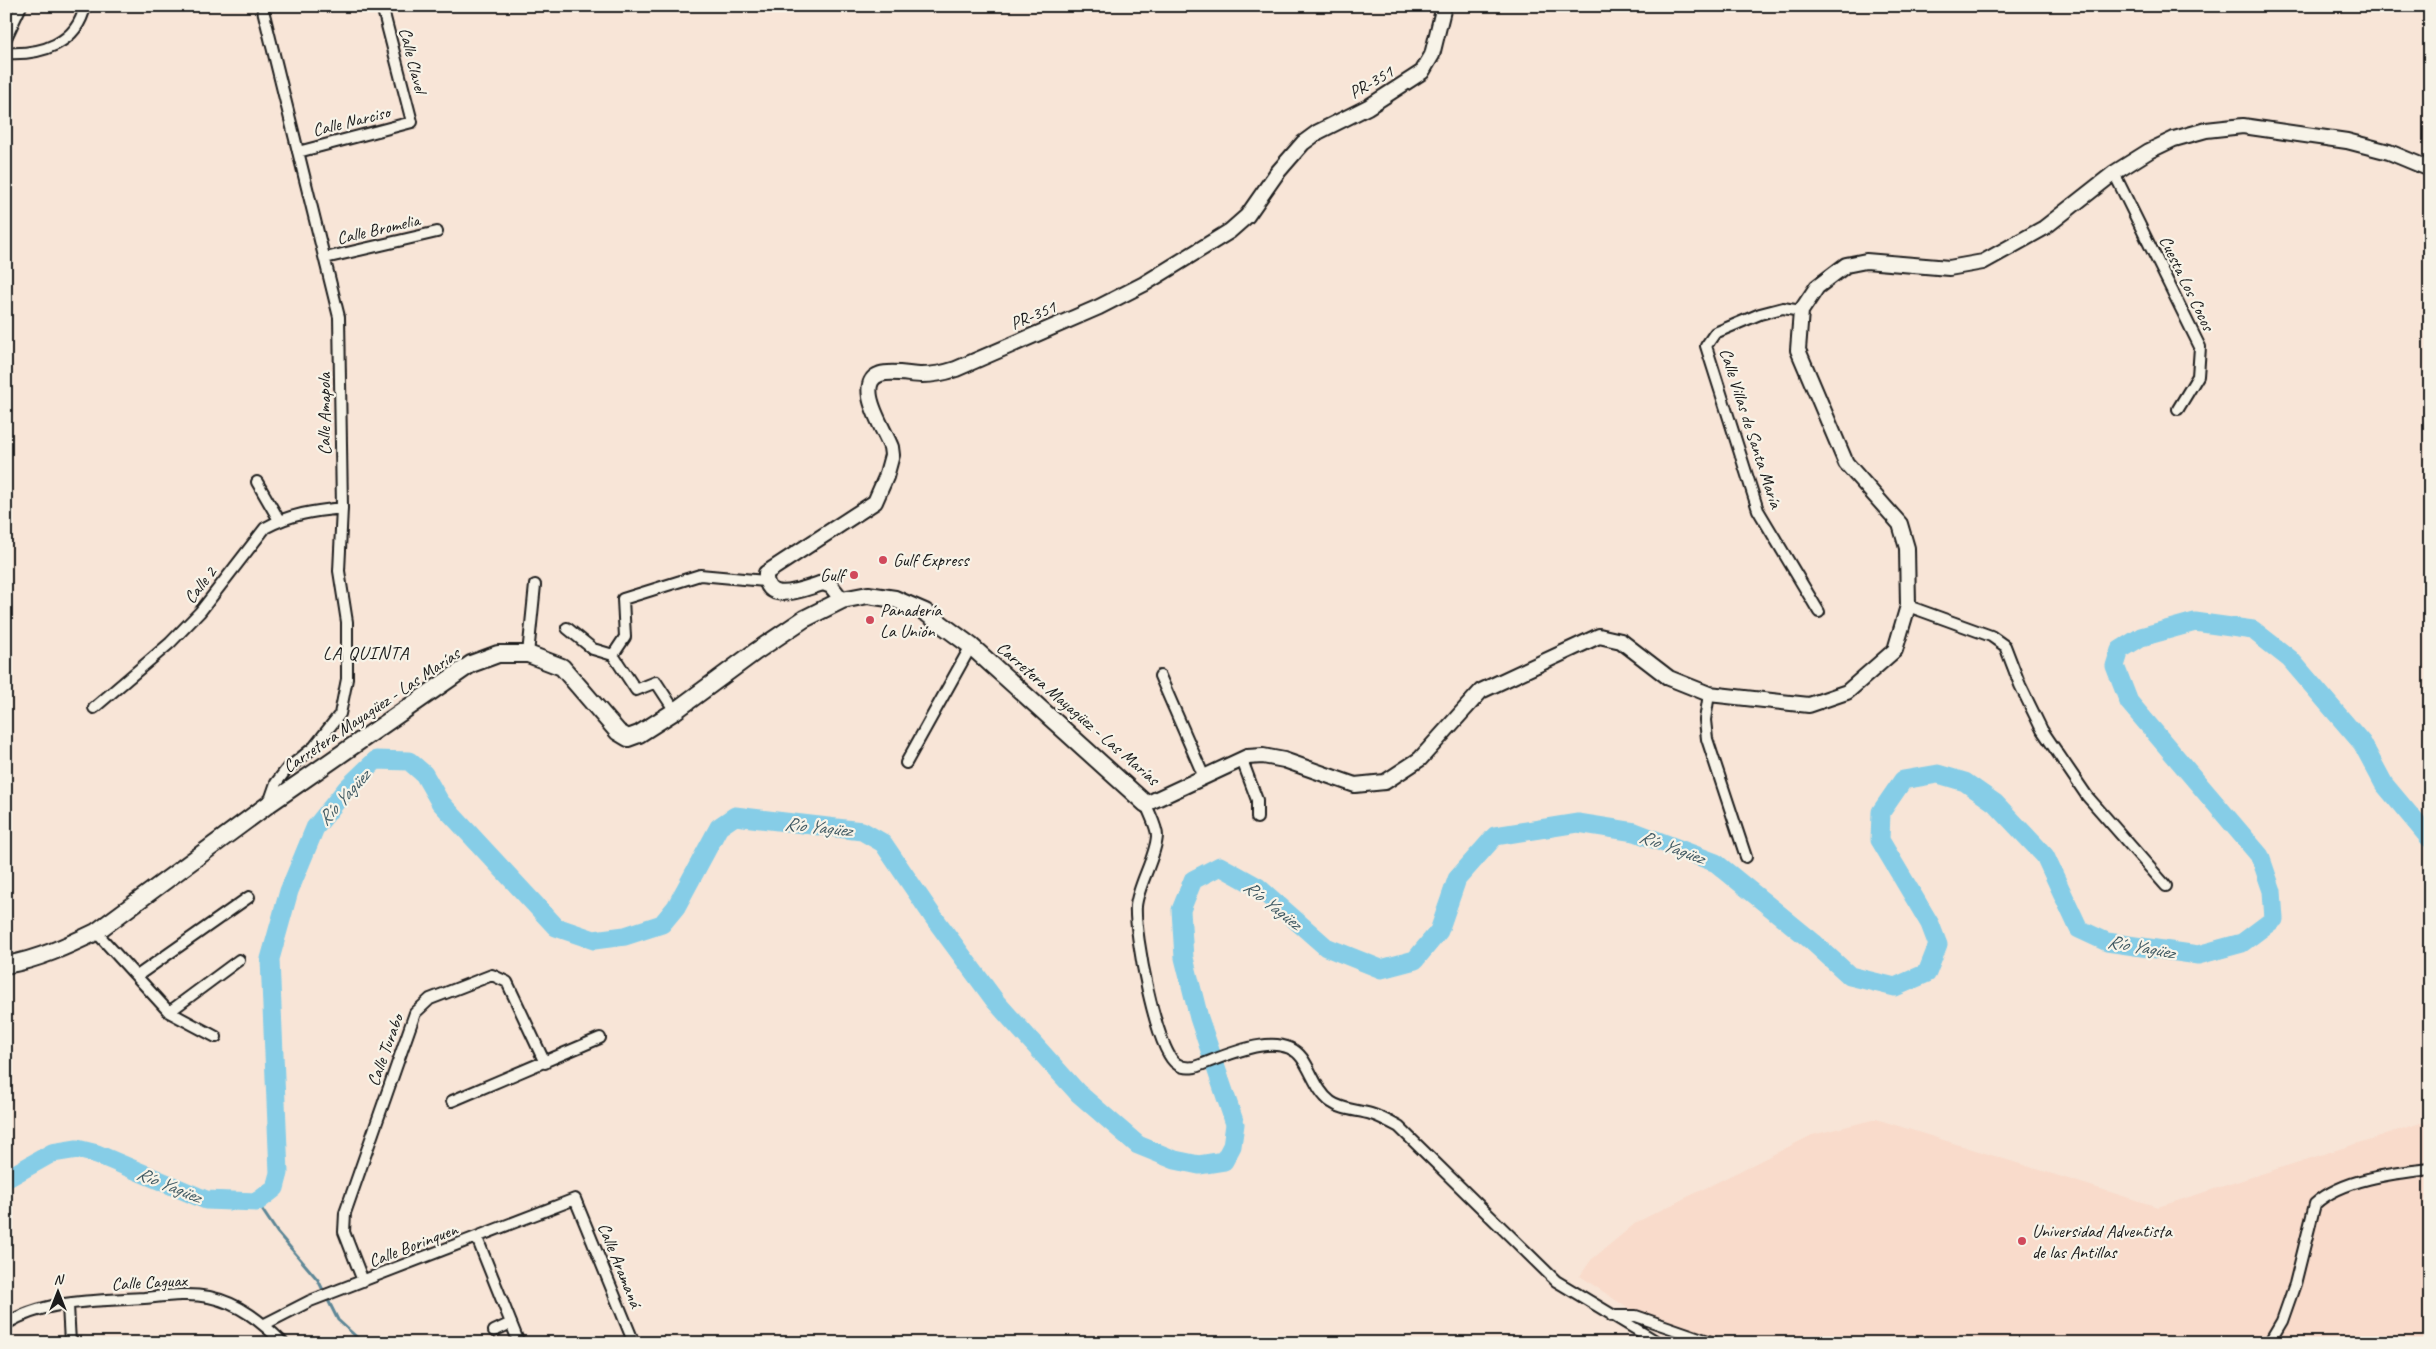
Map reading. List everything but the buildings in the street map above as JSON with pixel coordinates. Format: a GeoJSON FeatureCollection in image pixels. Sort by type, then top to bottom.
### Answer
{"type":"FeatureCollection","features":[{"type":"Feature","properties":{"kind":"main road","name":"PR-351"},"geometry":{"type":"LineString","coordinates":[[765,582],[766,573],[772,566],[875,502],[886,477],[892,455],[891,447],[870,398],[871,384],[874,378],[886,372],[921,375],[942,374],[956,369],[1100,307],[1144,284],[1230,231],[1247,216],[1277,172],[1303,143],[1318,132],[1368,107],[1422,72],[1432,55],[1444,6]]}},
{"type":"Feature","properties":{"kind":"main road","name":"Carretera Mayagüez - Las Marías"},"geometry":{"type":"LineString","coordinates":[[6,965],[36,958],[65,948],[96,932],[269,804],[471,664],[498,654],[528,654],[562,666],[618,732],[628,738],[639,734],[675,711],[755,652],[804,620],[842,600],[868,595],[895,599],[925,612],[971,646],[1146,804],[1242,760],[1263,756],[1284,760],[1355,785],[1386,782],[1420,759],[1481,691],[1599,636],[1621,641],[1669,678],[1709,694],[1809,704],[1847,692],[1895,650],[1908,606],[1906,548],[1900,524],[1846,463],[1798,350],[1801,312],[1817,287],[1846,265],[1866,261],[1949,268],[1983,262],[2044,228],[2114,174],[2149,151],[2174,139],[2206,130],[2243,126],[2348,141],[2388,152],[2430,169]]}},
{"type":"Feature","properties":{"kind":"main road"},"geometry":{"type":"LineString","coordinates":[[765,582],[768,588],[783,594],[822,583],[831,586],[842,600]]}},
{"type":"Feature","properties":{"kind":"street"},"geometry":{"type":"LineString","coordinates":[[6,38],[21,6]]}},
{"type":"Feature","properties":{"kind":"street"},"geometry":{"type":"LineString","coordinates":[[6,53],[26,54],[50,48],[71,34],[83,17],[85,6]]}},
{"type":"Feature","properties":{"kind":"street","name":"Calle Amapola"},"geometry":{"type":"LineString","coordinates":[[262,6],[340,317],[342,508],[339,571],[347,622],[347,679],[340,714],[314,747],[286,770],[276,783],[269,804]]}},
{"type":"Feature","properties":{"kind":"street","name":"Calle Clavel"},"geometry":{"type":"LineString","coordinates":[[382,6],[412,122]]}},
{"type":"Feature","properties":{"kind":"street","name":"Calle Narciso"},"geometry":{"type":"LineString","coordinates":[[298,152],[412,122]]}},
{"type":"Feature","properties":{"kind":"street","name":"Cuesta Los Cocos"},"geometry":{"type":"LineString","coordinates":[[2114,174],[2200,347],[2198,376],[2178,409]]}},
{"type":"Feature","properties":{"kind":"street","name":"Calle Bromelia"},"geometry":{"type":"LineString","coordinates":[[326,258],[437,232]]}},
{"type":"Feature","properties":{"kind":"street","name":"Calle Villas de Santa María"},"geometry":{"type":"LineString","coordinates":[[1801,312],[1783,308],[1760,314],[1715,332],[1706,346],[1758,510],[1819,612]]}},
{"type":"Feature","properties":{"kind":"street"},"geometry":{"type":"LineString","coordinates":[[257,482],[279,520]]}},
{"type":"Feature","properties":{"kind":"street","name":"Calle 2"},"geometry":{"type":"LineString","coordinates":[[94,708],[194,618],[254,540],[266,528],[279,520],[307,512],[342,508]]}},
{"type":"Feature","properties":{"kind":"street"},"geometry":{"type":"LineString","coordinates":[[613,655],[625,638],[623,599],[700,575],[765,582]]}},
{"type":"Feature","properties":{"kind":"street"},"geometry":{"type":"LineString","coordinates":[[528,654],[536,584]]}},
{"type":"Feature","properties":{"kind":"street"},"geometry":{"type":"LineString","coordinates":[[1908,606],[1991,636],[2004,646],[2042,730],[2087,796],[2166,886]]}},
{"type":"Feature","properties":{"kind":"street"},"geometry":{"type":"LineString","coordinates":[[567,628],[593,648],[613,655],[636,690],[656,682],[675,711]]}},
{"type":"Feature","properties":{"kind":"street"},"geometry":{"type":"LineString","coordinates":[[906,762],[971,646]]}},
{"type":"Feature","properties":{"kind":"street"},"geometry":{"type":"LineString","coordinates":[[1160,676],[1204,777]]}},
{"type":"Feature","properties":{"kind":"street"},"geometry":{"type":"LineString","coordinates":[[1709,694],[1704,720],[1707,739],[1746,857]]}},
{"type":"Feature","properties":{"kind":"street"},"geometry":{"type":"LineString","coordinates":[[1242,760],[1258,800],[1257,818]]}},
{"type":"Feature","properties":{"kind":"street"},"geometry":{"type":"LineString","coordinates":[[1146,804],[1157,836],[1136,906],[1139,943],[1157,1027],[1168,1054],[1176,1064],[1186,1068],[1195,1067],[1269,1043],[1291,1048],[1301,1057],[1324,1096],[1330,1102],[1337,1106],[1382,1118],[1399,1127],[1556,1281],[1659,1343]]}},
{"type":"Feature","properties":{"kind":"street"},"geometry":{"type":"LineString","coordinates":[[137,976],[249,897]]}},
{"type":"Feature","properties":{"kind":"street"},"geometry":{"type":"LineString","coordinates":[[96,932],[169,1012],[216,1037]]}},
{"type":"Feature","properties":{"kind":"street"},"geometry":{"type":"LineString","coordinates":[[169,1012],[239,960]]}},
{"type":"Feature","properties":{"kind":"street","name":"Calle Turabo"},"geometry":{"type":"LineString","coordinates":[[363,1281],[344,1232],[345,1213],[415,1013],[430,999],[492,975],[507,982],[544,1063]]}},
{"type":"Feature","properties":{"kind":"street"},"geometry":{"type":"LineString","coordinates":[[452,1101],[600,1038]]}},
{"type":"Feature","properties":{"kind":"street"},"geometry":{"type":"LineString","coordinates":[[2269,1343],[2282,1321],[2295,1284],[2315,1204],[2336,1191],[2380,1176],[2430,1169]]}},
{"type":"Feature","properties":{"kind":"street","name":"Calle Borinquen"},"geometry":{"type":"LineString","coordinates":[[265,1324],[342,1289],[575,1199]]}},
{"type":"Feature","properties":{"kind":"street","name":"Calle Aramaná"},"geometry":{"type":"LineString","coordinates":[[575,1199],[634,1343]]}},
{"type":"Feature","properties":{"kind":"street"},"geometry":{"type":"LineString","coordinates":[[477,1238],[519,1343]]}},
{"type":"Feature","properties":{"kind":"street","name":"Calle Caguax"},"geometry":{"type":"LineString","coordinates":[[6,1324],[26,1314],[68,1305],[187,1295],[209,1297],[241,1309],[265,1324],[283,1343]]}},
{"type":"Feature","properties":{"kind":"street"},"geometry":{"type":"LineString","coordinates":[[68,1305],[70,1343]]}},
{"type":"Feature","properties":{"kind":"street"},"geometry":{"type":"LineString","coordinates":[[1612,1316],[1636,1316],[1714,1343]]}},
{"type":"Feature","properties":{"kind":"street"},"geometry":{"type":"LineString","coordinates":[[494,1330],[511,1323]]}},
{"type":"Feature","properties":{"kind":"shaded area","name":"Universidad Adventista de las Antillas"},"geometry":{"type":"Polygon","coordinates":[[[1876,1119],[2158,1207],[2430,1120],[2430,1343],[1679,1343],[1580,1276],[1591,1260],[1637,1222],[1812,1135],[1876,1119]]]}},
{"type":"Feature","properties":{"kind":"waterway","name":"Río Yagüez"},"geometry":{"type":"LineString","coordinates":[[6,1179],[52,1153],[77,1149],[97,1154],[206,1200],[257,1202],[275,1188],[279,1173],[270,959],[289,891],[315,828],[347,788],[376,760],[409,761],[424,774],[440,802],[556,927],[594,940],[625,936],[662,924],[676,907],[719,827],[735,816],[862,831],[883,843],[932,915],[996,1002],[1078,1093],[1138,1145],[1175,1160],[1199,1165],[1224,1161],[1232,1146],[1235,1124],[1199,1018],[1184,958],[1181,910],[1193,880],[1220,866],[1258,887],[1326,947],[1381,969],[1415,960],[1439,931],[1457,879],[1495,836],[1578,823],[1635,832],[1716,863],[1813,942],[1850,976],[1895,987],[1927,973],[1938,945],[1930,924],[1880,840],[1881,812],[1903,780],[1938,774],[1965,782],[1995,803],[2045,856],[2079,929],[2107,942],[2198,955],[2242,943],[2274,919],[2272,891],[2260,856],[2129,702],[2115,666],[2120,650],[2141,637],[2195,622],[2253,630],[2290,659],[2362,743],[2384,784],[2430,839]]}},
{"type":"Feature","properties":{"kind":"waterway"},"geometry":{"type":"LineString","coordinates":[[257,1202],[277,1232],[318,1280],[338,1320],[363,1343]]}},
{"type":"Feature","properties":{"kind":"place","name":"Gulf Express"},"geometry":{"type":"Point","coordinates":[883,560]}},
{"type":"Feature","properties":{"kind":"place","name":"Gulf"},"geometry":{"type":"Point","coordinates":[854,575]}},
{"type":"Feature","properties":{"kind":"place","name":"Panadería La Unión"},"geometry":{"type":"Point","coordinates":[870,620]}},
{"type":"Feature","properties":{"kind":"place","name":"Universidad Adventista de las Antillas"},"geometry":{"type":"Point","coordinates":[2022,1241]}},
{"type":"Feature","properties":{"kind":"district","name":"LA QUINTA"},"geometry":{"type":"Point","coordinates":[366,652]}}]}
